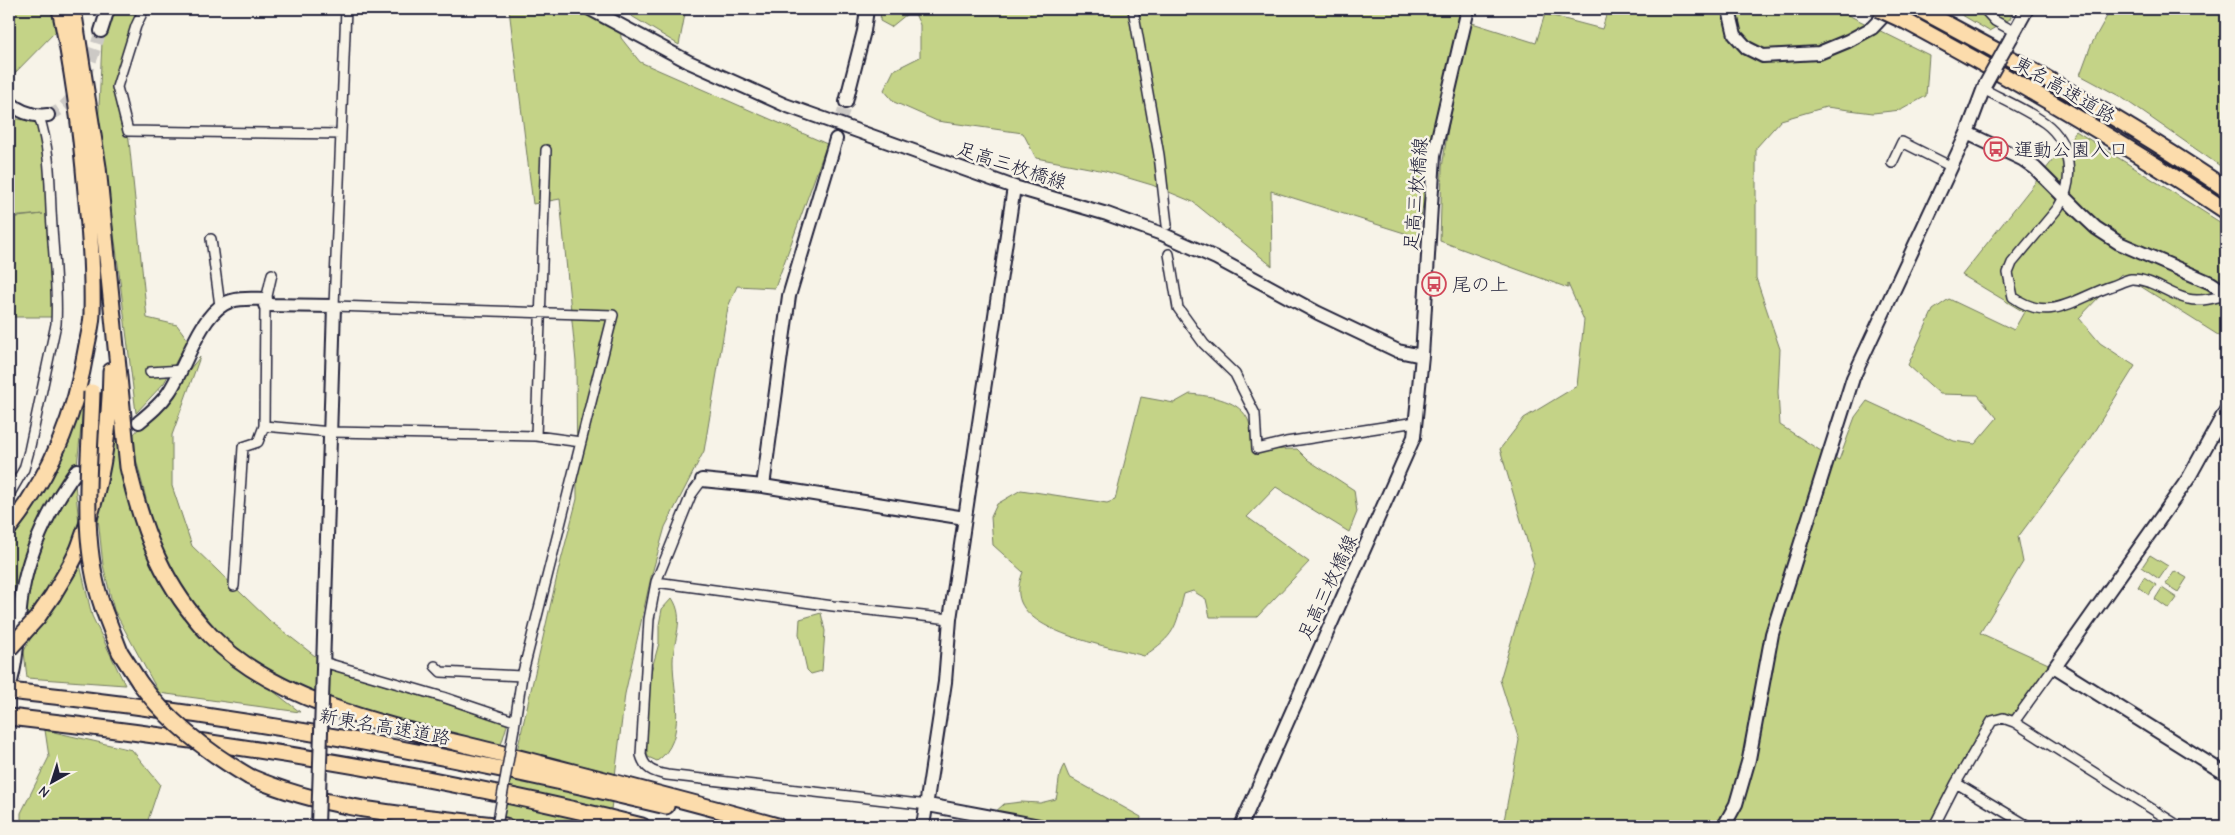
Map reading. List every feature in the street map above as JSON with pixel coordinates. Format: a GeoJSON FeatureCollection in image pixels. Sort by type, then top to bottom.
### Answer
{"type":"FeatureCollection","features":[{"type":"Feature","properties":{"kind":"highway"},"geometry":{"type":"LineString","coordinates":[[60,9],[75,96],[90,237],[92,315],[86,391],[88,519],[95,580],[103,608],[120,652],[150,697],[194,740],[220,760],[250,777],[280,790],[343,806],[505,826]]}},
{"type":"Feature","properties":{"kind":"highway"},"geometry":{"type":"LineString","coordinates":[[73,9],[98,167],[128,467],[147,538],[174,589],[212,637],[256,672],[336,709],[777,826]]}},
{"type":"Feature","properties":{"kind":"highway","name":"東名高速道路"},"geometry":{"type":"LineString","coordinates":[[1879,9],[1905,21],[2042,98],[2186,184],[2226,212]]}},
{"type":"Feature","properties":{"kind":"highway","name":"東名高速道路"},"geometry":{"type":"LineString","coordinates":[[1919,9],[2026,67],[2116,119],[2226,189]]}},
{"type":"Feature","properties":{"kind":"highway"},"geometry":{"type":"LineString","coordinates":[[9,649],[37,618],[53,595],[80,546],[101,471],[111,392],[111,310]]}},
{"type":"Feature","properties":{"kind":"highway"},"geometry":{"type":"LineString","coordinates":[[9,528],[22,511],[49,465],[86,391]]}},
{"type":"Feature","properties":{"kind":"highway","name":"新東名高速道路"},"geometry":{"type":"LineString","coordinates":[[9,689],[88,699],[404,748],[583,786],[750,826]]}},
{"type":"Feature","properties":{"kind":"highway"},"geometry":{"type":"LineString","coordinates":[[9,717],[92,726],[233,746],[422,778],[642,826]]}},
{"type":"Feature","properties":{"kind":"street"},"geometry":{"type":"LineString","coordinates":[[101,30],[108,9]]}},
{"type":"Feature","properties":{"kind":"street"},"geometry":{"type":"LineString","coordinates":[[144,9],[136,26],[117,87],[128,130],[341,134]]}},
{"type":"Feature","properties":{"kind":"street"},"geometry":{"type":"LineString","coordinates":[[318,826],[334,306],[346,9]]}},
{"type":"Feature","properties":{"kind":"street","name":"足高三枚橋線"},"geometry":{"type":"LineString","coordinates":[[590,9],[689,62],[785,105],[1014,187],[1107,214],[1162,234],[1216,258],[1318,313],[1398,351],[1422,356]]}},
{"type":"Feature","properties":{"kind":"street"},"geometry":{"type":"LineString","coordinates":[[846,102],[864,31],[867,9]]}},
{"type":"Feature","properties":{"kind":"street"},"geometry":{"type":"LineString","coordinates":[[1133,9],[1159,155],[1167,225]]}},
{"type":"Feature","properties":{"kind":"street","name":"足高三枚橋線"},"geometry":{"type":"LineString","coordinates":[[1241,826],[1414,437],[1422,356],[1434,155],[1468,9]]}},
{"type":"Feature","properties":{"kind":"street"},"geometry":{"type":"LineString","coordinates":[[1732,9],[1730,14],[1735,35],[1747,48],[1763,56],[1818,53],[1848,41],[1872,28],[1890,9]]}},
{"type":"Feature","properties":{"kind":"street"},"geometry":{"type":"LineString","coordinates":[[1984,9],[1995,21],[2013,35]]}},
{"type":"Feature","properties":{"kind":"street"},"geometry":{"type":"LineString","coordinates":[[1724,826],[1736,804],[1749,759],[1772,634],[1853,378],[1952,167],[1984,87],[2027,9]]}},
{"type":"Feature","properties":{"kind":"street"},"geometry":{"type":"LineString","coordinates":[[1984,87],[2046,124],[2056,134],[2067,158],[2070,176],[2065,198],[2047,224],[2018,254],[2008,273],[2014,296],[2027,307],[2042,310],[2061,307],[2092,292],[2130,280],[2152,284],[2190,300],[2226,294]]}},
{"type":"Feature","properties":{"kind":"street"},"geometry":{"type":"LineString","coordinates":[[9,102],[18,110],[44,115],[50,156],[51,213],[57,302],[56,324],[29,452],[24,469],[9,495]]}},
{"type":"Feature","properties":{"kind":"street"},"geometry":{"type":"LineString","coordinates":[[1967,133],[2022,159],[2035,168],[2096,228],[2119,243],[2211,283],[2226,294]]}},
{"type":"Feature","properties":{"kind":"street"},"geometry":{"type":"LineString","coordinates":[[763,486],[789,296],[836,139]]}},
{"type":"Feature","properties":{"kind":"street"},"geometry":{"type":"LineString","coordinates":[[1892,163],[1902,142],[1952,167]]}},
{"type":"Feature","properties":{"kind":"street"},"geometry":{"type":"LineString","coordinates":[[536,436],[546,150]]}},
{"type":"Feature","properties":{"kind":"street"},"geometry":{"type":"LineString","coordinates":[[923,826],[928,805],[945,682],[950,619],[1014,187]]}},
{"type":"Feature","properties":{"kind":"street"},"geometry":{"type":"LineString","coordinates":[[211,239],[220,306]]}},
{"type":"Feature","properties":{"kind":"street"},"geometry":{"type":"LineString","coordinates":[[1169,254],[1178,308],[1191,329],[1235,374],[1255,414],[1257,449],[1286,442],[1416,422]]}},
{"type":"Feature","properties":{"kind":"street"},"geometry":{"type":"LineString","coordinates":[[265,305],[272,274]]}},
{"type":"Feature","properties":{"kind":"street"},"geometry":{"type":"LineString","coordinates":[[139,422],[169,392],[213,312],[220,306],[232,301],[245,299],[266,300],[264,426],[258,442],[243,447],[234,586]]}},
{"type":"Feature","properties":{"kind":"street"},"geometry":{"type":"LineString","coordinates":[[265,305],[613,315],[522,676],[498,826]]}},
{"type":"Feature","properties":{"kind":"street"},"geometry":{"type":"LineString","coordinates":[[150,372],[182,370]]}},
{"type":"Feature","properties":{"kind":"street"},"geometry":{"type":"LineString","coordinates":[[2014,722],[2050,672],[2056,668],[2188,479],[2226,410]]}},
{"type":"Feature","properties":{"kind":"street"},"geometry":{"type":"LineString","coordinates":[[264,426],[331,432],[536,436],[581,442]]}},
{"type":"Feature","properties":{"kind":"street"},"geometry":{"type":"LineString","coordinates":[[9,689],[16,655],[22,594],[27,569],[38,537],[54,504],[76,470]]}},
{"type":"Feature","properties":{"kind":"street"},"geometry":{"type":"LineString","coordinates":[[965,518],[763,486],[702,480],[691,495],[656,582],[648,619],[641,754],[644,764],[652,772],[928,805],[1040,826]]}},
{"type":"Feature","properties":{"kind":"street"},"geometry":{"type":"LineString","coordinates":[[656,582],[833,606],[950,619]]}},
{"type":"Feature","properties":{"kind":"street"},"geometry":{"type":"LineString","coordinates":[[323,666],[443,697],[514,725]]}},
{"type":"Feature","properties":{"kind":"street"},"geometry":{"type":"LineString","coordinates":[[435,666],[441,672],[522,676]]}},
{"type":"Feature","properties":{"kind":"street"},"geometry":{"type":"LineString","coordinates":[[2056,668],[2226,774]]}},
{"type":"Feature","properties":{"kind":"street"},"geometry":{"type":"LineString","coordinates":[[1934,826],[1956,783],[1992,721],[2003,718],[2014,722],[2178,826]]}},
{"type":"Feature","properties":{"kind":"street"},"geometry":{"type":"LineString","coordinates":[[1956,783],[2028,826]]}},
{"type":"Feature","properties":{"kind":"green space"},"geometry":{"type":"Polygon","coordinates":[[[9,9],[54,9],[59,28],[9,79],[9,9]]]}},
{"type":"Feature","properties":{"kind":"green space"},"geometry":{"type":"Polygon","coordinates":[[[115,9],[143,9],[118,96],[128,131],[147,318],[177,325],[188,340],[164,383],[136,413],[116,248],[98,129],[102,42],[115,9]]]}},
{"type":"Feature","properties":{"kind":"green space"},"geometry":{"type":"Polygon","coordinates":[[[509,9],[619,9],[621,38],[640,62],[827,144],[775,288],[737,286],[728,307],[704,451],[665,527],[651,577],[625,694],[609,826],[503,826],[509,786],[558,572],[577,499],[576,362],[560,199],[533,204],[509,9]]]}},
{"type":"Feature","properties":{"kind":"green space"},"geometry":{"type":"Polygon","coordinates":[[[625,9],[686,9],[679,45],[625,12],[625,9]]]}},
{"type":"Feature","properties":{"kind":"green space"},"geometry":{"type":"Polygon","coordinates":[[[881,9],[913,9],[891,27],[880,21],[881,9]]]}},
{"type":"Feature","properties":{"kind":"green space"},"geometry":{"type":"Polygon","coordinates":[[[913,9],[1460,9],[1417,237],[1271,191],[1272,266],[1193,202],[1152,185],[1105,171],[1036,158],[1023,133],[937,121],[894,102],[884,90],[894,70],[920,57],[920,25],[913,9]]]}},
{"type":"Feature","properties":{"kind":"green space"},"geometry":{"type":"Polygon","coordinates":[[[1608,9],[1836,9],[1929,55],[1926,96],[1901,110],[1873,113],[1826,107],[1781,120],[1756,148],[1756,278],[1780,349],[1778,392],[1780,425],[1839,460],[1855,417],[1867,401],[1954,441],[1975,444],[1997,418],[1978,395],[1940,394],[1908,365],[1933,310],[1949,299],[2014,330],[2024,312],[1962,275],[2076,131],[2226,226],[2226,340],[2121,274],[2079,318],[2100,343],[2135,366],[2080,454],[2018,537],[2023,562],[1980,633],[2055,667],[2022,712],[1992,721],[1931,826],[1503,826],[1519,740],[1500,680],[1534,564],[1500,449],[1524,418],[1577,386],[1584,320],[1568,284],[1568,288],[1440,241],[1442,168],[1450,115],[1469,22],[1536,43],[1545,14],[1602,29],[1608,9]]]}},
{"type":"Feature","properties":{"kind":"green space"},"geometry":{"type":"Polygon","coordinates":[[[1952,9],[2014,9],[2010,19],[1989,31],[1952,9]]]}},
{"type":"Feature","properties":{"kind":"green space"},"geometry":{"type":"Polygon","coordinates":[[[2111,9],[2226,9],[2226,170],[2121,97],[2080,75],[2091,45],[2111,9]]]}},
{"type":"Feature","properties":{"kind":"green space"},"geometry":{"type":"Polygon","coordinates":[[[9,114],[12,118],[36,122],[41,137],[51,213],[52,317],[9,317],[9,218],[43,214],[9,217],[9,114]]]}},
{"type":"Feature","properties":{"kind":"green space"},"geometry":{"type":"Polygon","coordinates":[[[200,357],[172,435],[172,486],[192,546],[270,621],[333,670],[508,722],[501,745],[332,705],[269,673],[199,622],[160,554],[136,459],[134,434],[200,357]]]}},
{"type":"Feature","properties":{"kind":"green space"},"geometry":{"type":"Polygon","coordinates":[[[1190,394],[1216,398],[1239,409],[1249,422],[1252,450],[1297,449],[1308,460],[1354,490],[1357,512],[1349,532],[1276,487],[1247,517],[1309,562],[1257,617],[1210,617],[1206,599],[1193,591],[1184,594],[1176,624],[1172,631],[1162,643],[1144,656],[1072,637],[1036,620],[1025,608],[1019,595],[1019,584],[1023,572],[993,545],[991,517],[997,504],[1021,490],[1107,503],[1115,500],[1141,397],[1174,403],[1190,394]]]}},
{"type":"Feature","properties":{"kind":"green space"},"geometry":{"type":"Polygon","coordinates":[[[84,400],[75,484],[80,533],[42,604],[9,641],[9,537],[30,513],[84,400]]]}},
{"type":"Feature","properties":{"kind":"green space"},"geometry":{"type":"Polygon","coordinates":[[[114,442],[121,442],[167,583],[192,628],[300,712],[159,693],[114,610],[103,565],[98,518],[100,488],[114,442]]]}},
{"type":"Feature","properties":{"kind":"green space"},"geometry":{"type":"Polygon","coordinates":[[[2150,555],[2168,566],[2159,579],[2142,567],[2150,555]]]}},
{"type":"Feature","properties":{"kind":"green space"},"geometry":{"type":"Polygon","coordinates":[[[79,560],[92,616],[125,685],[27,678],[24,651],[44,613],[79,560]]]}},
{"type":"Feature","properties":{"kind":"green space"},"geometry":{"type":"Polygon","coordinates":[[[2175,571],[2187,578],[2178,592],[2165,584],[2175,571]]]}},
{"type":"Feature","properties":{"kind":"green space"},"geometry":{"type":"Polygon","coordinates":[[[2144,577],[2156,585],[2149,595],[2138,587],[2144,577]]]}},
{"type":"Feature","properties":{"kind":"green space"},"geometry":{"type":"Polygon","coordinates":[[[2162,588],[2177,598],[2169,609],[2155,599],[2162,588]]]}},
{"type":"Feature","properties":{"kind":"green space"},"geometry":{"type":"Polygon","coordinates":[[[672,598],[678,614],[678,629],[673,662],[677,715],[676,728],[673,741],[667,752],[657,761],[648,757],[645,741],[647,702],[651,672],[659,643],[659,625],[662,609],[672,598]]]}},
{"type":"Feature","properties":{"kind":"green space"},"geometry":{"type":"Polygon","coordinates":[[[821,613],[825,631],[822,671],[811,674],[807,670],[799,634],[800,619],[821,613]]]}},
{"type":"Feature","properties":{"kind":"green space"},"geometry":{"type":"Polygon","coordinates":[[[45,730],[132,750],[160,784],[146,826],[21,826],[21,813],[49,757],[45,730]]]}},
{"type":"Feature","properties":{"kind":"green space"},"geometry":{"type":"Polygon","coordinates":[[[1064,765],[1069,777],[1141,817],[1140,826],[995,826],[992,824],[993,814],[1004,804],[1021,802],[1040,803],[1056,799],[1064,765]]]}},
{"type":"Feature","properties":{"kind":"tunnel"},"geometry":{"type":"LineString","coordinates":[[48,115],[68,103],[76,92],[88,67],[101,31]]}},
{"type":"Feature","properties":{"kind":"tunnel"},"geometry":{"type":"LineString","coordinates":[[836,139],[846,102]]}},
{"type":"Feature","properties":{"kind":"place","name":"運動公園入口"},"geometry":{"type":"Point","coordinates":[1996,149]}},
{"type":"Feature","properties":{"kind":"place","name":"尾の上"},"geometry":{"type":"Point","coordinates":[1434,284]}}]}
